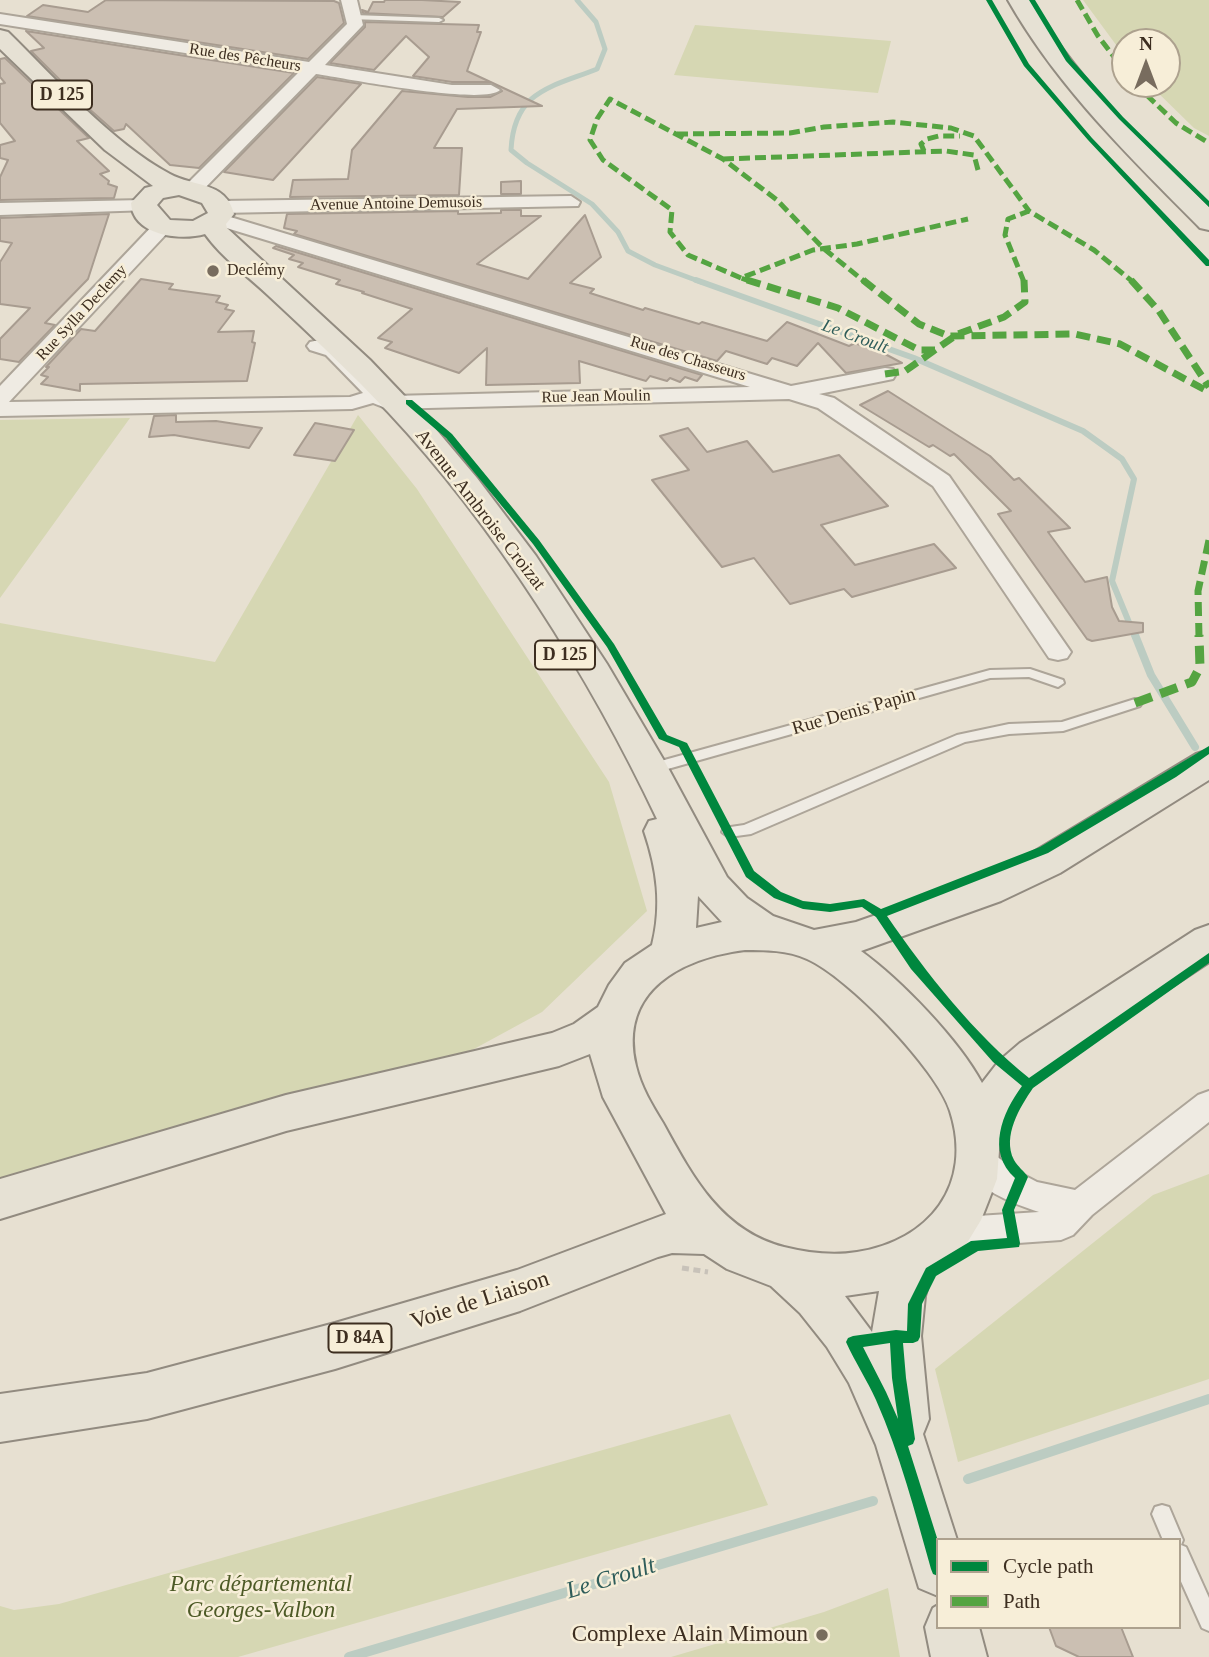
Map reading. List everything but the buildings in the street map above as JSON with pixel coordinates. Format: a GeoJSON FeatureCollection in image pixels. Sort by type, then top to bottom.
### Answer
{"type":"FeatureCollection","features":[{"type":"Feature","properties":{"kind":"main road"},"geometry":{"type":"LineString","coordinates":[[1019,0],[1044,43],[1077,86],[1209,222]]}},
{"type":"Feature","properties":{"kind":"main road","name":"D 125"},"geometry":{"type":"LineString","coordinates":[[0,37],[124,154],[161,181],[186,188]]}},
{"type":"Feature","properties":{"kind":"main road","name":"D 125"},"geometry":{"type":"LineString","coordinates":[[124,154],[148,185],[145,202]]}},
{"type":"Feature","properties":{"kind":"main road"},"geometry":{"type":"LineString","coordinates":[[186,188],[159,191],[145,202],[171,228],[198,228],[217,216]]}},
{"type":"Feature","properties":{"kind":"main road","name":"Avenue Ambroise Croizat"},"geometry":{"type":"LineString","coordinates":[[186,188],[206,194],[217,216],[212,226],[218,234],[381,400],[447,463],[509,542],[597,676],[714,889],[732,908],[862,973],[953,1072],[970,1105],[978,1149]]}},
{"type":"Feature","properties":{"kind":"main road","name":"Avenue Ambroise Croizat"},"geometry":{"type":"LineString","coordinates":[[171,228],[204,237],[317,346],[381,400],[528,600],[599,709],[666,840],[680,899],[679,922],[671,952]]}},
{"type":"Feature","properties":{"kind":"main road"},"geometry":{"type":"LineString","coordinates":[[931,1245],[879,1269],[851,1274],[822,1275],[784,1268],[747,1256],[711,1253],[622,1090],[612,1051],[614,1018],[634,981],[671,952],[693,942],[757,933],[795,940],[857,937],[987,891],[1034,869],[1100,832],[1209,763]]}},
{"type":"Feature","properties":{"kind":"main road"},"geometry":{"type":"LineString","coordinates":[[915,1483],[899,1378],[897,1307],[902,1287],[931,1245],[967,1202],[978,1149],[996,1096],[1012,1073],[1035,1055],[1209,941]]}},
{"type":"Feature","properties":{"kind":"main road"},"geometry":{"type":"LineString","coordinates":[[0,1199],[286,1113],[559,1049],[589,1036],[614,1018]]}},
{"type":"Feature","properties":{"kind":"main road","name":"Voie de Liaison"},"geometry":{"type":"LineString","coordinates":[[0,1418],[147,1396],[335,1346],[520,1290],[654,1237],[673,1233],[711,1253]]}},
{"type":"Feature","properties":{"kind":"main road"},"geometry":{"type":"LineString","coordinates":[[784,1268],[813,1291],[853,1342],[867,1366],[894,1425],[915,1483],[936,1562]]}},
{"type":"Feature","properties":{"kind":"main road"},"geometry":{"type":"LineString","coordinates":[[952,1629],[959,1657]]}},
{"type":"Feature","properties":{"kind":"street"},"geometry":{"type":"LineString","coordinates":[[186,188],[315,69],[355,25],[351,9]]}},
{"type":"Feature","properties":{"kind":"street","name":"Rue des Pêcheurs"},"geometry":{"type":"LineString","coordinates":[[0,19],[452,90],[491,90]]}},
{"type":"Feature","properties":{"kind":"street"},"geometry":{"type":"LineString","coordinates":[[0,209],[145,202]]}},
{"type":"Feature","properties":{"kind":"street","name":"Avenue Antoine Demusois"},"geometry":{"type":"LineString","coordinates":[[217,216],[571,202]]}},
{"type":"Feature","properties":{"kind":"street","name":"Rue des Chasseurs"},"geometry":{"type":"LineString","coordinates":[[217,216],[827,403],[941,481],[1058,652]]}},
{"type":"Feature","properties":{"kind":"street","name":"Rue Sylla Declemy"},"geometry":{"type":"LineString","coordinates":[[0,399],[171,228]]}},
{"type":"Feature","properties":{"kind":"street"},"geometry":{"type":"LineString","coordinates":[[798,392],[886,374]]}},
{"type":"Feature","properties":{"kind":"street","name":"Rue Jean Moulin"},"geometry":{"type":"LineString","coordinates":[[0,409],[798,392]]}},
{"type":"Feature","properties":{"kind":"street"},"geometry":{"type":"LineString","coordinates":[[931,1245],[1061,1225],[1080,1205],[1209,1104]]}},
{"type":"Feature","properties":{"kind":"street"},"geometry":{"type":"LineString","coordinates":[[978,1149],[1016,1190],[1046,1201],[1080,1205]]}},
{"type":"Feature","properties":{"kind":"lane"},"geometry":{"type":"LineString","coordinates":[[351,9],[439,20]]}},
{"type":"Feature","properties":{"kind":"lane","name":"Rue Denis Papin"},"geometry":{"type":"LineString","coordinates":[[650,769],[990,674],[1030,673],[1058,683]]}},
{"type":"Feature","properties":{"kind":"lane"},"geometry":{"type":"LineString","coordinates":[[729,832],[746,830],[962,738],[1009,729],[1063,726],[1135,702]]}},
{"type":"Feature","properties":{"kind":"lane"},"geometry":{"type":"LineString","coordinates":[[1162,1514],[1172,1538]]}},
{"type":"Feature","properties":{"kind":"lane"},"geometry":{"type":"LineString","coordinates":[[1181,1558],[1209,1621]]}},
{"type":"Feature","properties":{"kind":"path"},"geometry":{"type":"LineString","coordinates":[[671,1267],[711,1253]]}},
{"type":"Feature","properties":{"kind":"green space"},"geometry":{"type":"Polygon","coordinates":[[[1083,0],[1209,0],[1209,136],[1194,128],[1163,98],[1181,98],[1181,28],[1111,28],[1111,38],[1083,0]]]}},
{"type":"Feature","properties":{"kind":"green space"},"geometry":{"type":"Polygon","coordinates":[[[695,25],[891,41],[878,93],[674,75],[695,25]]]}},
{"type":"Feature","properties":{"kind":"green space"},"geometry":{"type":"Polygon","coordinates":[[[358,415],[417,489],[609,782],[647,911],[542,1012],[417,1080],[0,1205],[0,623],[215,662],[358,415]]]}},
{"type":"Feature","properties":{"kind":"green space"},"geometry":{"type":"Polygon","coordinates":[[[130,418],[0,598],[0,420],[130,418]]]}},
{"type":"Feature","properties":{"kind":"green space"},"geometry":{"type":"Polygon","coordinates":[[[1209,1174],[1209,1379],[958,1462],[935,1369],[1153,1195],[1209,1174]]]}},
{"type":"Feature","properties":{"kind":"green space","name":"Parc départemental Georges-Valbon"},"geometry":{"type":"Polygon","coordinates":[[[730,1414],[768,1505],[238,1657],[0,1657],[0,1606],[14,1610],[59,1604],[730,1414]]]}},
{"type":"Feature","properties":{"kind":"green space","name":"Complexe Alain Mimoun"},"geometry":{"type":"Polygon","coordinates":[[[888,1588],[900,1657],[671,1657],[824,1612],[888,1588]]]}},
{"type":"Feature","properties":{"kind":"waterway","name":"Le Croult"},"geometry":{"type":"LineString","coordinates":[[577,0],[596,22],[605,49],[597,69],[551,87],[528,103],[519,115],[511,150],[592,204],[618,232],[628,251],[655,265],[701,282]]}},
{"type":"Feature","properties":{"kind":"waterway","name":"Le Croult"},"geometry":{"type":"LineString","coordinates":[[696,280],[914,358],[1083,431],[1122,459],[1134,479],[1112,581],[1135,637]]}},
{"type":"Feature","properties":{"kind":"waterway","name":"Le Croult"},"geometry":{"type":"LineString","coordinates":[[1135,635],[1151,675],[1195,747]]}},
{"type":"Feature","properties":{"kind":"waterway","name":"Le Croult"},"geometry":{"type":"LineString","coordinates":[[968,1479],[1209,1399]]}},
{"type":"Feature","properties":{"kind":"waterway","name":"Le Croult"},"geometry":{"type":"LineString","coordinates":[[349,1657],[873,1501]]}},
{"type":"Feature","properties":{"kind":"marked path"},"geometry":{"type":"LineString","coordinates":[[1077,0],[1111,53]]}},
{"type":"Feature","properties":{"kind":"marked path"},"geometry":{"type":"LineString","coordinates":[[1150,98],[1176,123],[1209,143]]}},
{"type":"Feature","properties":{"kind":"marked path"},"geometry":{"type":"LineString","coordinates":[[741,278],[688,255],[670,232],[672,210],[603,160],[590,140],[597,119],[610,99],[723,159],[777,200],[823,248],[919,324],[949,336],[1075,334],[1120,344],[1209,392]]}},
{"type":"Feature","properties":{"kind":"marked path"},"geometry":{"type":"LineString","coordinates":[[677,134],[790,133],[824,127],[893,122],[951,128],[974,136],[1029,211]]}},
{"type":"Feature","properties":{"kind":"marked path"},"geometry":{"type":"LineString","coordinates":[[924,151],[921,144],[927,139],[960,136]]}},
{"type":"Feature","properties":{"kind":"marked path"},"geometry":{"type":"LineString","coordinates":[[723,159],[946,151],[974,155],[978,170]]}},
{"type":"Feature","properties":{"kind":"marked path"},"geometry":{"type":"LineString","coordinates":[[968,219],[857,244],[813,250],[741,278],[838,308],[919,350],[935,350],[958,334],[1004,317],[1025,302],[1025,283],[1005,235],[1008,219],[1029,211],[1094,250],[1139,287],[1209,387]]}},
{"type":"Feature","properties":{"kind":"marked path"},"geometry":{"type":"LineString","coordinates":[[885,374],[905,371],[935,350]]}},
{"type":"Feature","properties":{"kind":"marked path"},"geometry":{"type":"LineString","coordinates":[[1135,703],[1192,682],[1200,667],[1198,591],[1209,540]]}},
{"type":"Feature","properties":{"kind":"cycle path"},"geometry":{"type":"LineString","coordinates":[[989,0],[1026,65],[1090,139],[1209,264]]}},
{"type":"Feature","properties":{"kind":"cycle path"},"geometry":{"type":"LineString","coordinates":[[1032,0],[1068,60],[1121,118],[1209,205]]}},
{"type":"Feature","properties":{"kind":"cycle path"},"geometry":{"type":"LineString","coordinates":[[409,402],[449,436],[536,542],[611,646],[663,737],[683,745],[750,874],[764,886],[790,901],[830,908],[864,903],[880,914],[1044,850],[1209,749]]}},
{"type":"Feature","properties":{"kind":"cycle path"},"geometry":{"type":"LineString","coordinates":[[880,914],[915,966],[997,1059],[1029,1085]]}},
{"type":"Feature","properties":{"kind":"cycle path"},"geometry":{"type":"LineString","coordinates":[[936,1562],[904,1452],[881,1396],[853,1342],[896,1336],[913,1337],[915,1304],[931,1272],[976,1245],[1014,1243],[1008,1210],[1022,1177],[1012,1168],[1004,1145],[1009,1119],[1022,1095],[1029,1085],[1209,957]]}},
{"type":"Feature","properties":{"kind":"cycle path"},"geometry":{"type":"LineString","coordinates":[[896,1336],[908,1439]]}},
{"type":"Feature","properties":{"kind":"place","name":"Declémy"},"geometry":{"type":"Point","coordinates":[213,271]}},
{"type":"Feature","properties":{"kind":"place","name":"Complexe Alain Mimoun"},"geometry":{"type":"Point","coordinates":[822,1635]}}]}
